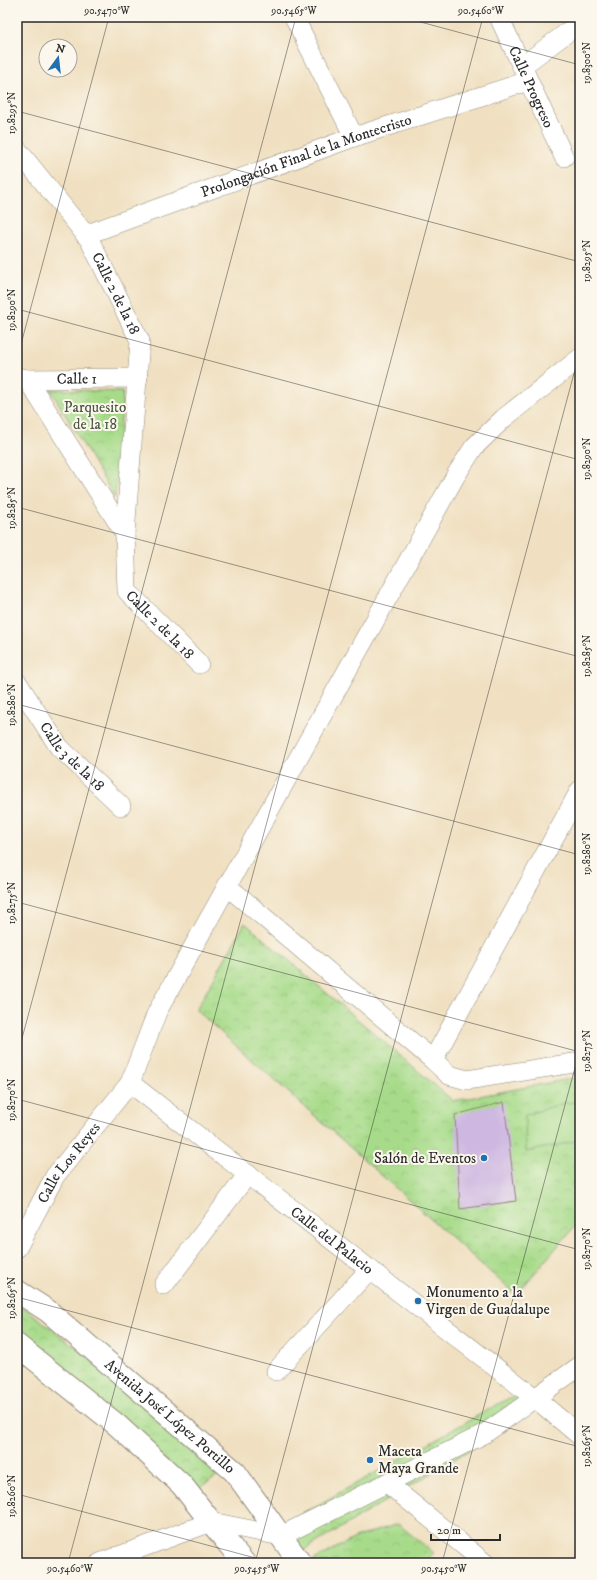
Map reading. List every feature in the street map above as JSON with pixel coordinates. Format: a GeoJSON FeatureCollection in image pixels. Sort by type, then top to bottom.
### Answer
{"type":"FeatureCollection","features":[{"type":"Feature","properties":{"kind":"main road","name":"Avenida José López Portillo"},"geometry":{"type":"LineString","coordinates":[[17,1292],[48,1310],[235,1472],[300,1563]]}},
{"type":"Feature","properties":{"kind":"main road"},"geometry":{"type":"LineString","coordinates":[[17,1345],[117,1425],[182,1485],[244,1563]]}},
{"type":"Feature","properties":{"kind":"street"},"geometry":{"type":"LineString","coordinates":[[294,17],[354,136]]}},
{"type":"Feature","properties":{"kind":"street","name":"Calle Progreso"},"geometry":{"type":"LineString","coordinates":[[499,17],[564,157]]}},
{"type":"Feature","properties":{"kind":"street","name":"Prolongación Final de la Montecristo"},"geometry":{"type":"LineString","coordinates":[[85,235],[525,73],[580,23]]}},
{"type":"Feature","properties":{"kind":"street","name":"Calle 2 de la 18"},"geometry":{"type":"LineString","coordinates":[[17,149],[89,239],[140,341],[125,534],[127,591],[199,664]]}},
{"type":"Feature","properties":{"kind":"street","name":"Calle Los Reyes"},"geometry":{"type":"LineString","coordinates":[[17,1248],[55,1176],[130,1083],[157,1012],[452,482],[474,447],[504,418],[580,358]]}},
{"type":"Feature","properties":{"kind":"street"},"geometry":{"type":"LineString","coordinates":[[22,378],[125,534]]}},
{"type":"Feature","properties":{"kind":"street","name":"Calle 1"},"geometry":{"type":"LineString","coordinates":[[22,378],[138,378]]}},
{"type":"Feature","properties":{"kind":"street","name":"Calle 3 de la 18"},"geometry":{"type":"LineString","coordinates":[[17,682],[59,747],[121,806]]}},
{"type":"Feature","properties":{"kind":"street"},"geometry":{"type":"LineString","coordinates":[[433,1060],[580,790]]}},
{"type":"Feature","properties":{"kind":"street"},"geometry":{"type":"LineString","coordinates":[[227,886],[449,1074],[467,1080],[580,1062]]}},
{"type":"Feature","properties":{"kind":"street","name":"Calle del Palacio"},"geometry":{"type":"LineString","coordinates":[[130,1083],[535,1398],[580,1436]]}},
{"type":"Feature","properties":{"kind":"street"},"geometry":{"type":"LineString","coordinates":[[164,1286],[248,1174]]}},
{"type":"Feature","properties":{"kind":"street"},"geometry":{"type":"LineString","coordinates":[[276,1371],[370,1270]]}},
{"type":"Feature","properties":{"kind":"street"},"geometry":{"type":"LineString","coordinates":[[100,1563],[211,1522],[280,1536],[484,1434],[580,1366]]}},
{"type":"Feature","properties":{"kind":"street"},"geometry":{"type":"LineString","coordinates":[[387,1483],[485,1563]]}},
{"type":"Feature","properties":{"kind":"green space","name":"Parquesito de la 18"},"geometry":{"type":"Polygon","coordinates":[[[50,389],[123,392],[115,498],[50,389]]]}},
{"type":"Feature","properties":{"kind":"green space"},"geometry":{"type":"Polygon","coordinates":[[[245,923],[453,1101],[580,1077],[580,1220],[516,1295],[196,1010],[245,923]]]}},
{"type":"Feature","properties":{"kind":"green space"},"geometry":{"type":"Polygon","coordinates":[[[580,1101],[580,1140],[526,1152],[525,1115],[561,1104],[580,1101]]]}},
{"type":"Feature","properties":{"kind":"green space"},"geometry":{"type":"Polygon","coordinates":[[[17,1302],[101,1367],[220,1475],[199,1488],[17,1337],[17,1302]]]}},
{"type":"Feature","properties":{"kind":"green space"},"geometry":{"type":"Polygon","coordinates":[[[520,1392],[537,1409],[301,1552],[280,1526],[520,1392]]]}},
{"type":"Feature","properties":{"kind":"green space"},"geometry":{"type":"Polygon","coordinates":[[[398,1524],[434,1553],[424,1563],[313,1563],[312,1561],[357,1537],[398,1524]]]}},
{"type":"Feature","properties":{"kind":"building","name":"Salón de Eventos"},"geometry":{"type":"Polygon","coordinates":[[[504,1102],[516,1201],[460,1209],[455,1115],[504,1102]]]}},
{"type":"Feature","properties":{"kind":"place","name":"Salón de Eventos"},"geometry":{"type":"Point","coordinates":[484,1158]}},
{"type":"Feature","properties":{"kind":"place","name":"Monumento a la Virgen de Guadalupe"},"geometry":{"type":"Point","coordinates":[418,1301]}},
{"type":"Feature","properties":{"kind":"place","name":"Maceta Maya Grande"},"geometry":{"type":"Point","coordinates":[370,1460]}}]}
